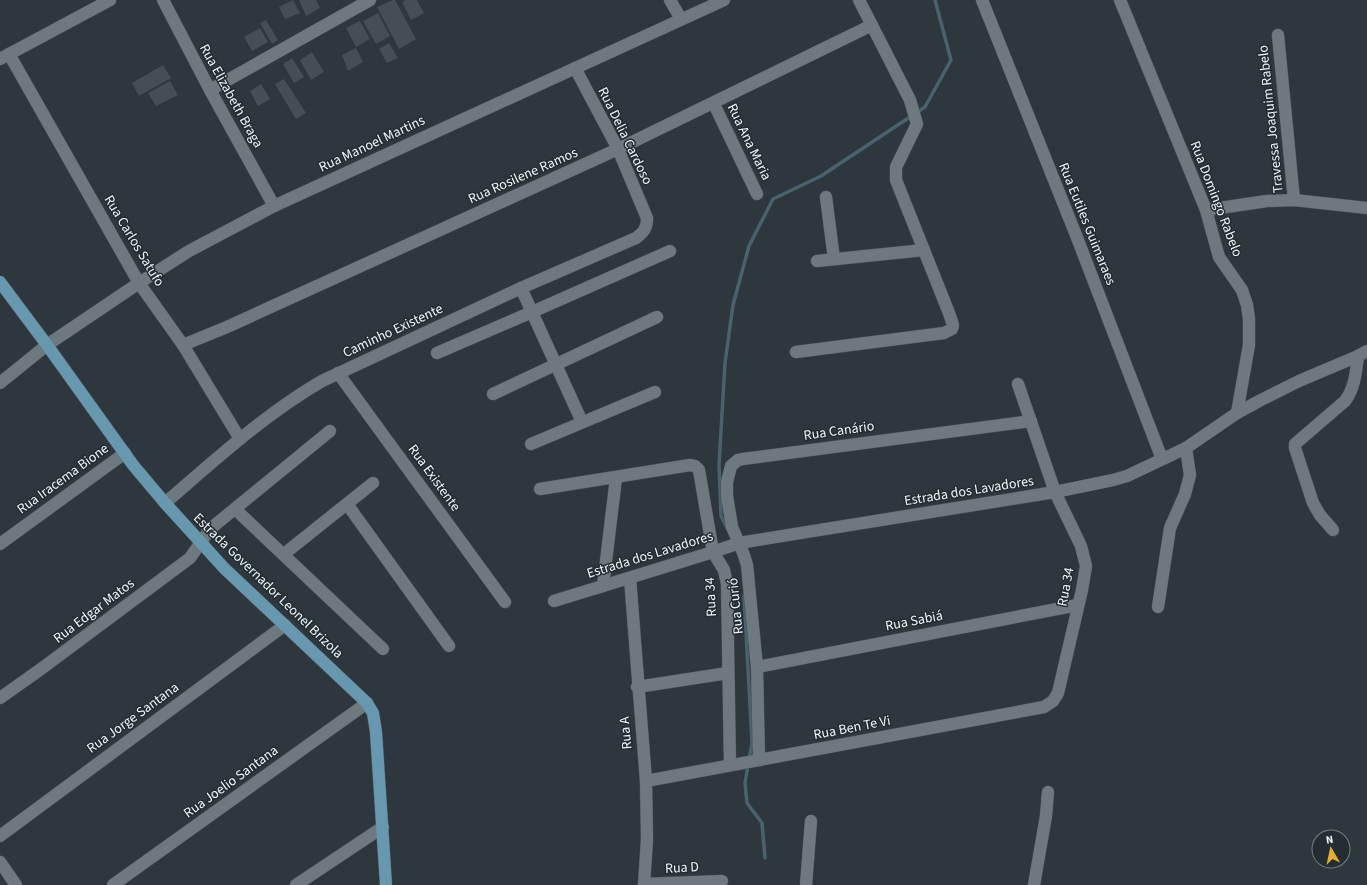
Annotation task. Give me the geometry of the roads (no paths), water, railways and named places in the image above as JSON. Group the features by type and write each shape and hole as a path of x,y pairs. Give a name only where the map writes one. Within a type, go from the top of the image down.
{"main road":[{"name":"Estrada Governador Leonel Brizola","path":"0,282 125,453 165,503 224,568 367,703 372,713 376,732 386,885"}],"street":[{"path":"5,57 110,0"},
{"name":"Rua Elizabeth Braga","path":"163,0 210,90 274,206"},
{"path":"210,90 370,0"},
{"path":"670,0 680,19"},
{"name":"Rua Manoel Martins","path":"0,383 47,345 139,283 190,251 274,206 724,0"},
{"path":"796,352 944,333 952,329 949,313 896,180 896,167 917,124 910,100 859,0"},
{"name":"Rua Eutiles Guimaraes","path":"982,0 1076,235 1162,459"},
{"name":"Rua Domingo Rabelo","path":"1120,0 1206,210 1218,256 1242,290 1247,305 1249,320 1249,344 1237,413"},
{"name":"Rua Rosilene Ramos","path":"183,345 227,327 618,149 714,104 872,25"},
{"name":"Travessa Joaquim Rabelo","path":"1278,36 1294,200"},
{"name":"Rua Carlos Satufo","path":"5,57 139,283 183,345 240,439"},
{"name":"Rua Delia Cardoso","path":"575,68 618,149 647,218"},
{"name":"Rua Ana Maria","path":"714,104 757,194"},
{"path":"826,197 834,259"},
{"path":"1206,210 1267,201 1294,200 1367,208"},
{"name":"Caminho Existente","path":"165,503 240,439 294,398 338,373 521,288 636,238 647,227 647,218"},
{"path":"817,261 924,250"},
{"path":"437,353 670,251"},
{"path":"521,288 582,422"},
{"path":"492,394 657,317"},
{"path":"1333,530 1320,515 1313,503 1294,446 1296,442 1349,396 1356,371 1365,352"},
{"name":"Estrada dos Lavadores","path":"554,601 737,543 1055,492 1127,476 1186,448 1237,413 1299,381 1365,352"},
{"name":"Rua Existente","path":"338,373 505,602"},
{"path":"1018,384 1055,492"},
{"path":"530,444 655,392"},
{"name":"Rua Canário","path":"737,543 726,496 729,471 731,466 738,460 1031,421"},
{"name":"Rua Edgar Matos","path":"0,698 42,669 190,558 200,541 210,529 330,431"},
{"path":"1158,607 1170,528 1185,494 1188,481 1189,469 1186,448"},
{"name":"Rua Iracema Bione","path":"0,544 125,453"},
{"name":"Rua 34","path":"540,489 690,465 699,470 717,550 727,584 728,673 734,764"},
{"path":"603,586 616,478"},
{"path":"284,554 373,483"},
{"name":"Rua 34","path":"1055,492 1084,557 1086,574 1058,693"},
{"path":"347,504 449,646"},
{"path":"234,509 284,554 383,650"},
{"name":"Rua Curió","path":"737,543 744,555 747,565 757,667"},
{"name":"Rua A","path":"630,578 637,687 646,781 647,839 644,885"},
{"name":"Rua Sabiá","path":"757,667 1078,605"},
{"name":"Rua Jorge Santana","path":"0,836 285,625"},
{"path":"756,761 757,667"},
{"path":"637,687 728,673"},
{"name":"Rua Ben Te Vi","path":"646,781 1044,707 1053,701 1058,693"},
{"name":"Rua Joelio Santana","path":"114,885 367,703"},
{"path":"1034,885 1046,816 1048,792"},
{"path":"806,885 811,821"},
{"path":"296,885 383,827"},
{"path":"0,862 16,885"},
{"name":"Rua D","path":"644,885 722,881"}],"waterway":[{"path":"727,528 721,516 719,465 725,363 733,305 749,246 773,199 821,176 925,107 951,60 935,0"},
{"path":"744,595 752,743 749,759"},
{"path":"748,765 745,783 747,803 762,823 765,858"}]}
